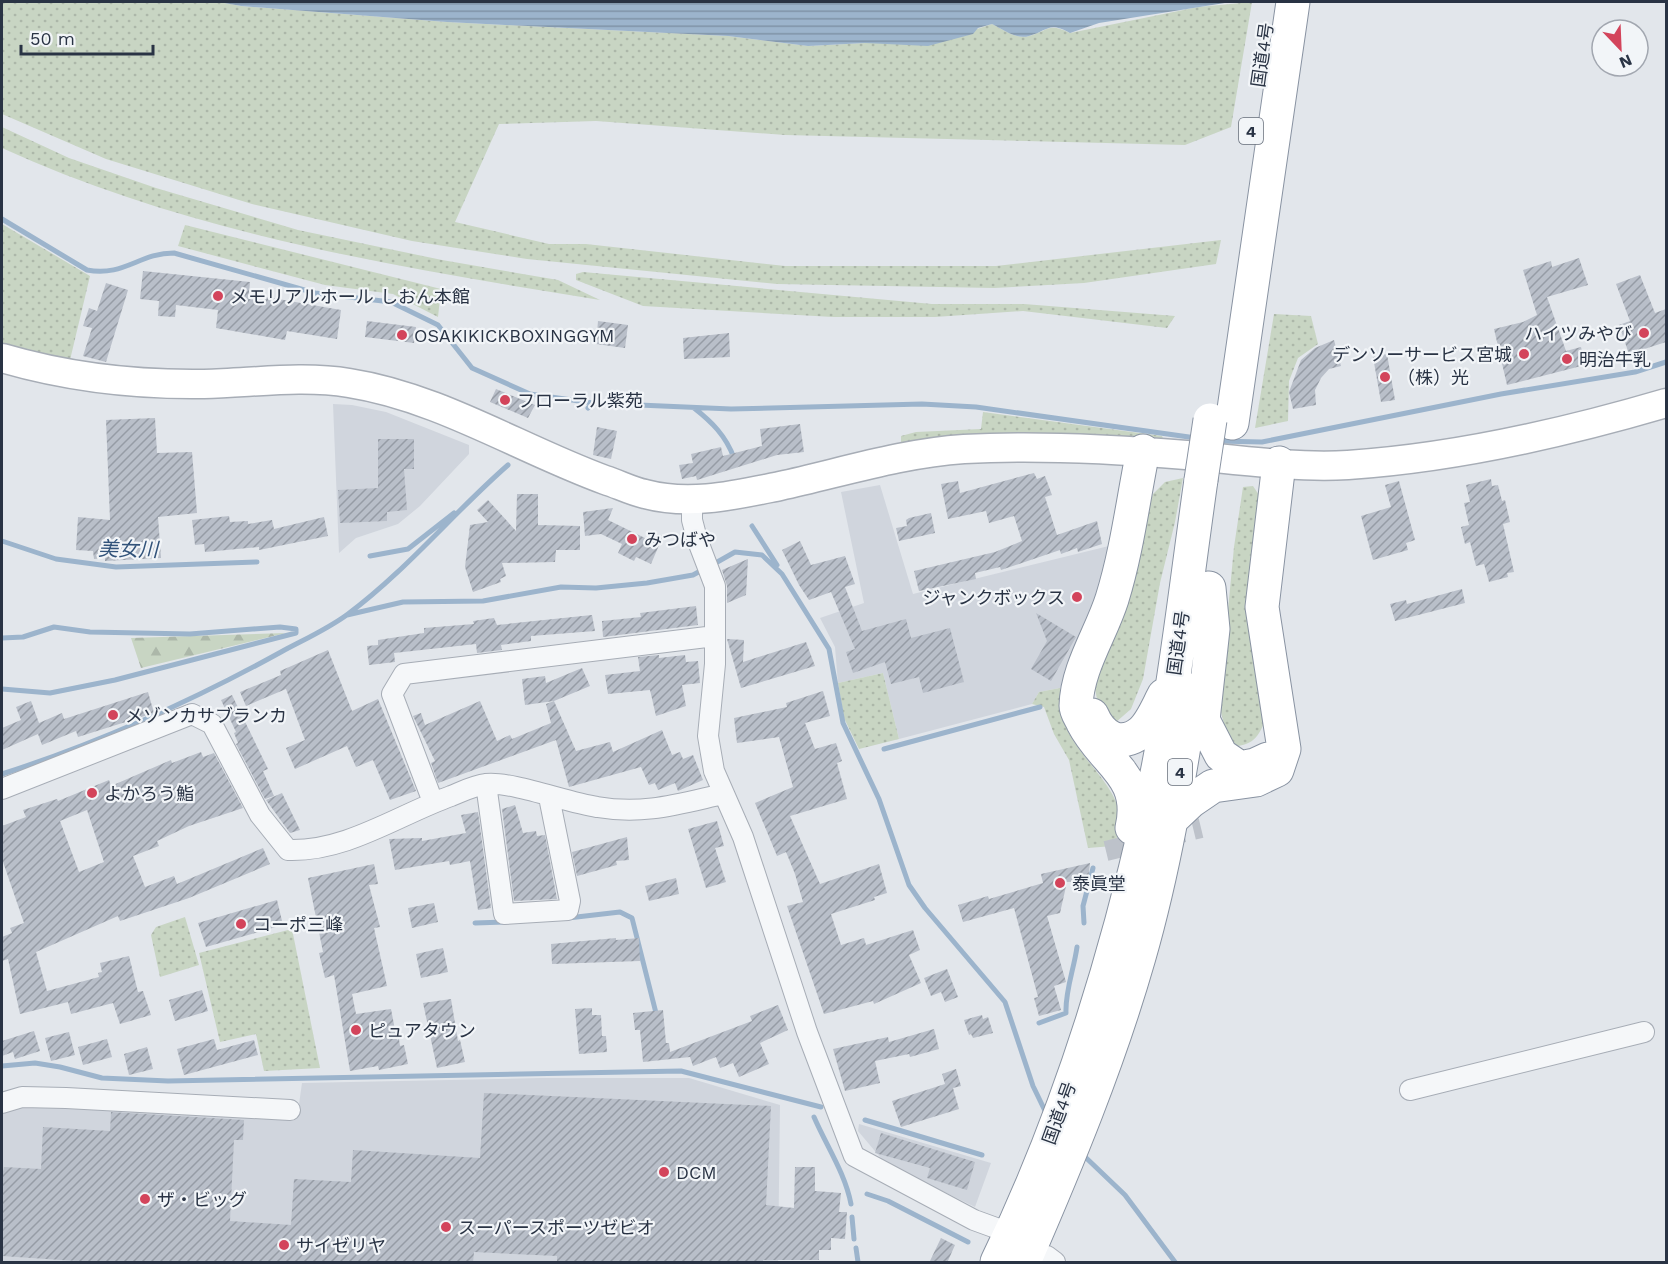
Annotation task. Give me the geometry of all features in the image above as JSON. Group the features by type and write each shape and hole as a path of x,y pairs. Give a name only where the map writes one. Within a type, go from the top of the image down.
{"highway":[{"name":"国道4号","path":"1096,1048 1112,957 1148,815 1172,682 1213,481 1244,260 1269,2"},
{"name":"国道4号","path":"1244,260 1293,2"},
{"path":"1112,957 1113,915 1136,813 1135,794 1113,762 1092,740 1076,708 1082,670 1100,633 1113,596 1143,451"},
{"path":"1173,818 1191,801 1213,786 1256,780 1277,770 1284,749 1278,726 1262,606 1279,463"},
{"name":"国道4号","path":"996,1263 1055,1161 1096,1048 1139,957 1173,818 1209,588 1213,481"},
{"path":"1209,588 1213,629 1203,720 1221,755 1240,768 1255,765 1269,758 1278,726"},
{"path":"1082,670 1086,703 1098,731 1111,738 1128,739 1142,731 1172,682"},
{"name":"国道4号","path":"1042,1260 1055,1161"}],"street":[{"path":"2,358 93,379 205,384 277,380 347,382 390,393 442,411 580,471 644,494 692,501 746,493 892,461 961,450 1143,451 1279,463 1346,465 1504,443 1666,403"},
{"path":"692,501 692,520 712,580 715,636 708,736 714,771 743,837 807,1032 854,1156 974,1220 996,1228"},
{"path":"433,802 392,694 404,674 715,636"},
{"path":"2,789 192,714 212,724 260,815 288,850 303,850 327,845 377,830 433,802 486,784 599,808 646,812 723,794"},
{"path":"486,784 504,914 568,910 570,901 549,797"},
{"path":"1410,1090 1644,1032"},
{"path":"2,1103 22,1097 66,1098 290,1110"}],"shaded area":[{"path":"333,404 352,405 386,412 469,445 469,454 420,506 398,524 356,538 339,553"},
{"path":"880,485 913,594 1113,545 1083,640 1060,688 1039,692 1032,704 899,739 883,673 838,683 835,647 820,618 864,603 841,492"},
{"path":"540,1078 689,1078 780,1105 778,1262 2,1262 2,1111 32,1103 297,1118 302,1083"},
{"path":"859,1124 991,1163 975,1207 885,1163 858,1131"}],"green space":[{"path":"2,2 219,2 241,6 447,22 728,36 808,46 865,43 977,29 992,24 1019,37 1029,36 1048,28 1057,28 1070,33 1198,7 1252,2 1231,127 1185,145 785,135 596,121 499,124 455,222 549,244 586,244 785,266 996,266 1221,240 1216,264 1084,283 994,288 777,284 527,259 412,241 252,204 106,159 2,114"},
{"path":"2,127 69,158 156,188 298,230 442,260 558,280 600,300 371,260 220,225 73,178 2,148"},
{"path":"2,224 90,276 70,360 2,347"},
{"path":"185,225 441,289 438,317 393,294 325,285 178,246"},
{"path":"583,272 932,304 1024,304 1175,316 1167,328 1023,311 935,317 833,317 643,306 576,280 576,274"},
{"path":"1274,314 1311,316 1318,344 1298,358 1289,381 1288,421 1255,428"},
{"path":"983,412 1162,436 1164,441 901,450 901,436 916,432 981,429"},
{"path":"1183,478 1160,583 1143,679 1131,709 1115,723 1106,715 1097,699 1093,679 1131,581 1144,538 1147,511 1153,494 1165,482"},
{"path":"1253,486 1259,495 1267,715 1254,740 1237,746 1227,736 1219,704 1234,547 1243,487"},
{"path":"286,633 141,668 131,638"},
{"path":"883,673 899,739 859,749 844,718 838,683"},
{"path":"1060,688 1065,726 1109,788 1116,802 1120,816 1119,830 1113,846 1088,848 1069,760 1054,734 1044,707 1032,704 1039,692"},
{"path":"185,917 199,965 160,977 151,935 156,927"},
{"path":"292,929 320,1068 264,1071 256,1034 220,1042 199,953"}],"water":[{"path":"219,2 1231,2 1099,23 1070,33 1052,27 1029,36 1019,37 992,24 978,28 973,34 928,46 865,43 808,46 728,36 447,22 241,6"}],"building":[{"path":"1579,258 1588,285 1547,297 1566,351 1581,347 1585,365 1507,385 1494,329 1523,322 1537,315 1523,270 1551,261 1552,267"},
{"path":"143,271 250,282 249,294 341,310 337,339 287,331 285,340 216,328 218,310 176,305 175,317 158,316 159,301 140,299"},
{"path":"1640,275 1655,313 1666,309 1666,342 1629,354 1619,325 1630,321 1616,284"},
{"path":"106,283 128,290 106,362 83,356 92,328 83,326 89,308 97,311"},
{"path":"367,321 416,327 414,343 365,337"},
{"path":"598,321 628,325 625,348 596,344"},
{"path":"729,333 730,357 684,359 683,338"},
{"path":"1334,340 1341,366 1329,369 1321,378 1315,390 1316,405 1293,409 1289,392 1301,360 1315,348"},
{"path":"1387,354 1395,400 1381,402 1373,357"},
{"name":"フローラル紫苑","path":"496,389 535,405 528,418 490,402"},
{"path":"155,418 157,453 192,452 197,513 158,517 161,558 105,561 105,558 94,559 93,551 76,550 78,517 110,520 106,420"},
{"path":"800,424 804,452 777,455 697,480 696,476 682,479 679,465 693,463 691,454 721,447 723,456 762,446 760,429"},
{"path":"597,427 617,431 611,459 593,455"},
{"path":"378,439 414,439 414,469 404,469 407,510 387,512 387,521 340,523 338,490 378,488"},
{"path":"1034,473 1037,479 1045,476 1052,495 1045,497 1057,535 1097,521 1102,544 1078,552 1077,548 1061,554 1060,550 1001,570 1000,567 975,573 976,579 919,591 914,571 995,552 1022,541 1014,516 989,523 986,511 948,519 941,484 958,481 960,493"},
{"path":"1491,479 1492,486 1498,485 1502,501 1505,500 1510,522 1503,524 1514,572 1507,573 1508,577 1489,582 1484,564 1476,566 1470,542 1465,544 1461,527 1469,525 1464,503 1470,502 1466,485"},
{"path":"1399,481 1415,540 1406,543 1408,550 1373,560 1361,516 1391,507 1385,485"},
{"path":"517,494 538,494 538,525 580,526 580,550 556,550 555,562 502,563 506,576 500,579 501,582 473,592 465,567 470,525 488,522 477,510 488,500 516,531"},
{"path":"613,508 608,520 647,539 650,531 663,536 651,564 636,557 634,561 618,553 622,544 601,534 585,536 583,512"},
{"path":"931,513 935,533 899,541 896,528 907,526 906,520 909,518"},
{"path":"229,516 230,522 248,521 248,524 272,520 274,529 324,517 328,536 259,550 259,547 205,552 204,544 195,545 192,520"},
{"path":"800,541 811,565 845,556 855,584 845,587 862,631 906,619 911,638 950,628 964,682 923,693 919,677 891,684 885,662 853,673 846,652 855,649 831,592 809,600 782,550"},
{"path":"748,559 746,595 727,603 727,586 722,570"},
{"path":"1462,589 1465,603 1395,621 1390,604 1406,600 1407,604"},
{"path":"696,606 698,625 603,637 602,621 641,617 640,613"},
{"path":"1036,613 1076,637 1051,681 1031,669 1047,641"},
{"path":"592,615 595,631 531,636 531,641 501,645 502,650 477,653 476,644 394,653 395,662 369,665 367,646 378,645 378,640 424,633 424,628 474,624 473,621 494,618 497,625"},
{"path":"727,639 744,640 743,662 806,642 815,666 741,688"},
{"path":"328,650 352,711 378,699 416,791 390,800 373,760 356,767 347,746 295,769 286,748 305,740 286,689 246,706 240,692 281,675 280,671"},
{"path":"659,655 659,658 685,655 686,662 698,661 700,683 682,685 686,706 656,716 650,690 608,694 605,675 640,671 638,657"},
{"path":"582,668 590,686 554,701 525,705 522,679 545,676 546,683"},
{"path":"823,691 830,716 805,723 815,749 836,743 842,761 837,763 847,799 790,816 820,884 879,864 887,893 874,897 875,900 831,914 841,945 864,938 866,945 913,930 920,950 909,955 921,983 874,1004 873,1001 824,1014 787,906 803,902 795,874 786,852 777,856 755,803 793,787 779,737 737,743 734,718 787,707 786,703"},
{"path":"148,692 154,713 78,737 76,731 42,745 38,734 2,750 2,728 21,720 16,707 31,701 39,723 62,713 64,719"},
{"path":"232,695 268,769 263,771 274,796 265,799 236,744 238,743 234,733 236,732 221,700"},
{"path":"480,701 497,741 510,735 512,739 551,723 546,704 554,701 576,751 610,742 613,752 662,730 672,755 680,752 683,759 693,755 703,780 678,791 675,783 658,790 655,783 649,785 641,767 569,787 556,740 438,783 431,763 435,761 413,716 421,713 425,725"},
{"path":"201,752 203,757 214,753 243,808 189,826 157,841 159,846 133,856 145,887 174,876 177,884 263,848 270,864 189,898 120,921 118,916 36,952 47,991 99,977 98,973 102,972 100,963 129,956 138,992 143,991 151,1015 120,1024 113,1003 71,1014 68,1002 20,1014 8,959 2,961 2,937 12,933 10,928 24,923 2,859 2,826 26,817 23,810 57,799 58,801 109,780 111,786 171,760 172,763","holes":["87,810 104,862 79,872 60,821"]},
{"path":"282,793 300,830 290,833 266,800"},
{"path":"515,805 523,833 536,831 537,836 545,835 557,899 514,901 502,809"},
{"path":"478,812 491,908 478,910 470,861 450,865 449,861 395,870 389,839 422,838 422,841 466,833 461,815"},
{"path":"717,821 724,846 715,848 726,882 706,888 688,829"},
{"path":"627,837 629,860 616,861 617,865 577,876 572,852"},
{"path":"1090,863 1088,881 1067,882 1060,913 1047,916 1066,982 1054,986 1061,1010 1039,1016 1034,998 1038,997 1014,908 963,922 958,905 988,896 989,899 1043,883 1041,874"},
{"path":"374,864 378,884 369,885 380,927 374,928 387,986 352,994 356,1014 391,1009 397,1040 399,1039 400,1046 404,1045 408,1064 379,1070 378,1066 350,1071 334,975 325,978 319,953 323,952 308,878"},
{"path":"676,878 679,894 649,901 645,886"},
{"name":"コーポ三峰","path":"277,900 283,925 206,947 198,923"},
{"path":"434,903 438,922 412,928 408,908"},
{"path":"616,938 616,940 639,938 640,961 552,964 551,944"},
{"path":"443,948 448,972 421,978 416,954"},
{"path":"947,969 958,997 945,1002 941,992 931,996 924,978"},
{"path":"202,990 208,1011 175,1021 169,1000"},
{"path":"451,999 458,1041 460,1040 465,1062 437,1068 423,1003"},
{"path":"778,1005 788,1030 760,1043 769,1064 739,1077 733,1063 720,1068 716,1057 693,1066 690,1057 643,1062 640,1030 635,1030 633,1013 663,1010 666,1043 669,1043 670,1052 752,1021 750,1016"},
{"path":"592,1008 592,1015 601,1015 602,1036 606,1036 607,1052 579,1054 575,1009"},
{"path":"982,1015 983,1019 988,1017 993,1033 973,1038 971,1034 969,1035 964,1020"},
{"path":"934,1029 939,1049 910,1057 909,1054 875,1061 880,1083 845,1091 833,1049 888,1037 889,1042"},
{"path":"34,1031 40,1051 15,1059 13,1052 2,1056 2,1041"},
{"path":"69,1032 75,1055 51,1061 45,1038"},
{"path":"107,1039 112,1057 83,1065 78,1047"},
{"path":"214,1039 217,1050 254,1040 258,1055 184,1075 177,1049"},
{"path":"147,1047 153,1069 129,1075 124,1054"},
{"path":"956,1069 961,1086 953,1088 959,1109 901,1127 892,1101 945,1084 942,1074"},
{"path":"484,1093 771,1106 766,1205 794,1208 795,1167 815,1167 815,1191 841,1193 839,1212 847,1212 845,1239 831,1238 831,1250 819,1250 819,1260 763,1260 763,1263 557,1263 557,1256 474,1252 473,1263 106,1263 2,1256 4,1167 41,1169 43,1127 110,1131 111,1112 244,1120 243,1140 234,1140 230,1221 291,1225 294,1179 351,1182 353,1150 480,1158"},
{"path":"881,1133 975,1162 967,1190 927,1178 930,1168 875,1153"},
{"path":"941,1238 955,1245 947,1263 929,1263"}],"waterway":[{"path":"2,219 87,270 122,268 151,257 174,253 315,293 391,302 438,325 472,368 530,394 593,403"},
{"path":"1217,441 1262,442 1501,394 1635,372 1666,362"},
{"path":"588,408 593,403 731,409 922,404 976,407 1196,438"},
{"path":"694,408 718,430 734,458"},
{"path":"2,774 74,749 144,720 247,670 332,625 390,579 508,465"},
{"name":"美女川","path":"370,556 408,549 454,513"},
{"path":"752,526 777,565"},
{"name":"美女川","path":"2,541 56,559 116,567 257,562"},
{"path":"712,565 735,552 762,555 782,574 829,649 843,723 879,799 909,885 925,908 1005,1002 1033,1086 1047,1115"},
{"path":"347,615 403,602 483,601 561,587 596,588 647,583 693,575 704,569"},
{"path":"2,638 23,637 54,627 90,632 190,634 280,627 296,629 296,633 115,680 50,693 2,689"},
{"path":"884,749 1040,707"},
{"path":"1084,923 1083,906 1093,868"},
{"path":"568,918 620,912 632,918 657,1017"},
{"path":"475,923 505,922"},
{"path":"1039,1023 1066,1013 1068,988 1077,947"},
{"path":"2,1066 35,1063 102,1078 168,1081 681,1071 821,1107"},
{"path":"814,1117 840,1171 851,1204"},
{"path":"865,1120 982,1155"},
{"path":"1081,1153 1125,1195 1175,1262"},
{"path":"867,1194 888,1201 968,1242"},
{"path":"852,1217 854,1239"},
{"path":"856,1248 858,1262"}],"tunnel":[{"path":"1106,851 1201,828"}],"place":[{"name":"メモリアルホール しおん本館","path":"218,296"},
{"name":"ハイツみやび","path":"1644,333"},
{"name":"OSAKIKICKBOXINGGYM","path":"402,335"},
{"name":"デンソーサービス宮城","path":"1524,354"},
{"name":"明治牛乳","path":"1567,359"},
{"name":"（株）光","path":"1385,377"},
{"name":"フローラル紫苑","path":"505,400"},
{"name":"みつばや","path":"632,539"},
{"name":"ジャンクボックス","path":"1077,597"},
{"name":"メゾンカサブランカ","path":"113,715"},
{"name":"よかろう鮨","path":"92,793"},
{"name":"泰眞堂","path":"1060,883"},
{"name":"コーポ三峰","path":"241,924"},
{"name":"ピュアタウン","path":"356,1030"},
{"name":"DCM","path":"664,1172"},
{"name":"ザ・ビッグ","path":"145,1199"},
{"name":"スーパースポーツゼビオ","path":"446,1227"},
{"name":"サイゼリヤ","path":"284,1245"}]}
